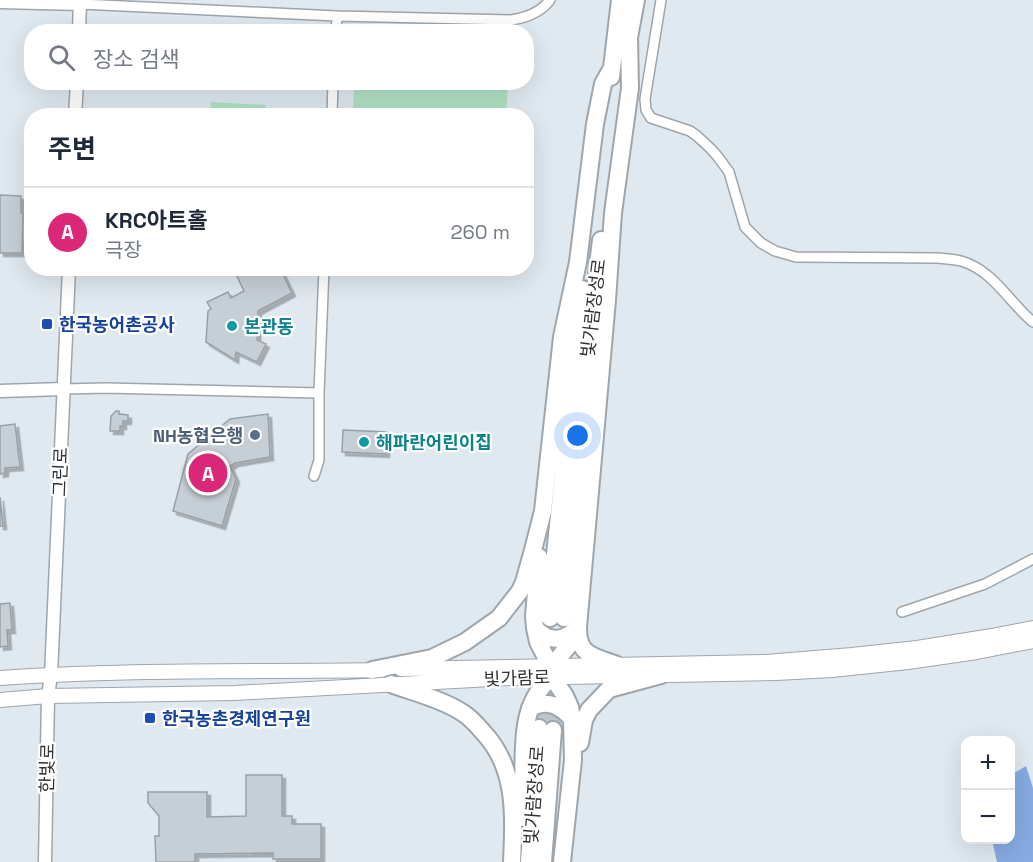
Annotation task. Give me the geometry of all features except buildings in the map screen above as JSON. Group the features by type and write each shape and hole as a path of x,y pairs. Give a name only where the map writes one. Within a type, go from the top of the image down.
{"highway":[{"name":"빛가람장성로","path":"564,621 552,584 580,304 620,0"},
{"path":"512,861 523,804 525,730 530,708 570,644 564,621 607,300 613,213 630,88 629,37 636,0"},
{"path":"562,862 573,760 572,719 570,707 538,642 534,616 562,337 578,262 595,124 603,84 612,68"},
{"path":"372,670 432,658 465,642 499,618 520,591 543,511"},
{"path":"535,628 545,637 558,639 571,634 564,621"},
{"path":"564,621 583,648 591,655 617,665"},
{"path":"573,760 578,751 584,720 589,710 609,689 661,675"},
{"path":"391,684 444,703 463,713 494,743 506,767 510,783 512,861"},
{"path":"530,708 537,704 551,704 559,707 572,719"},
{"name":"빛가람장성로","path":"529,862 546,729 543,862"}],"main road":[{"name":"빛가람로","path":"0,700 48,696 235,693 499,678 617,665 766,662 939,645 1033,628"},
{"name":"빛가람로","path":"0,678 221,671 372,670 661,675 776,673 908,662 1033,641"}],"street":[{"path":"0,2 80,2 337,16 511,20 534,12 550,0"},
{"path":"661,0 645,99 646,110 651,118 690,131 718,157 729,172 745,227 753,237 775,250 796,257 960,260 986,275 1033,322"},
{"path":"79,24 80,2"},
{"path":"336,24 337,16"},
{"path":"75,108 77,90"},
{"path":"332,108 333,90"},
{"name":"그린로","path":"51,675 69,276"},
{"path":"314,476 319,460 324,276"},
{"path":"0,391 106,388 320,393"},
{"path":"902,612 985,584 1033,559"},
{"name":"한빛로","path":"45,862 48,696 51,675"}],"green space":[{"path":"354,90 508,90 506,108 353,108"},
{"path":"211,102 266,105 266,108 211,108"}],"water":[{"path":"1026,766 1033,788 1033,862 997,862 993,844 1015,844 1015,773"}],"tunnel":[{"path":"539,728 543,690"},
{"path":"553,730 557,692"}],"place":[{"name":"한국농어촌공사","path":"47,324"},
{"name":"본관동","path":"232,326"},
{"name":"NH농협은행","path":"255,435"},
{"name":"해파란어린이집","path":"364,442"},
{"name":"KRC아트홀","path":"208,473"},
{"name":"한국농촌경제연구원","path":"150,718"}]}
